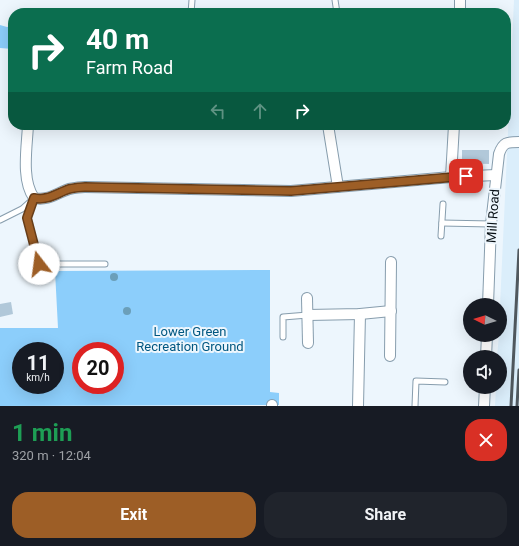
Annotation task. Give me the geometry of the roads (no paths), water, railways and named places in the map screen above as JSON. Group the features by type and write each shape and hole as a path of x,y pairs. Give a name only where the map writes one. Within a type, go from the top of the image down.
{"street":[{"path":"28,130 27,180 30,192 34,198 41,200 68,189 85,187 291,191 451,177 496,175"},
{"path":"329,130 338,187"},
{"path":"451,177 454,130"},
{"name":"Mill Road","path":"488,298 491,224 499,154 502,147 509,142 519,142"},
{"path":"390,356 392,262"},
{"path":"308,298 308,343"},
{"path":"308,315 360,314 391,311"},
{"path":"358,406 360,314"},
{"path":"484,406 485,394"}],"lane":[{"path":"0,220 22,209 34,198"},
{"path":"34,198 27,218 39,264 105,264"},
{"path":"441,236 443,204"},
{"path":"442,223 491,224"},
{"path":"283,337 283,317 308,315"},
{"path":"414,406 416,381 445,382"}],"railway":[{"path":"511,406 519,250"},
{"path":"517,406 519,370"}],"park label":[{"name":"Lower Green Recreation Ground","path":"190,338"}]}
